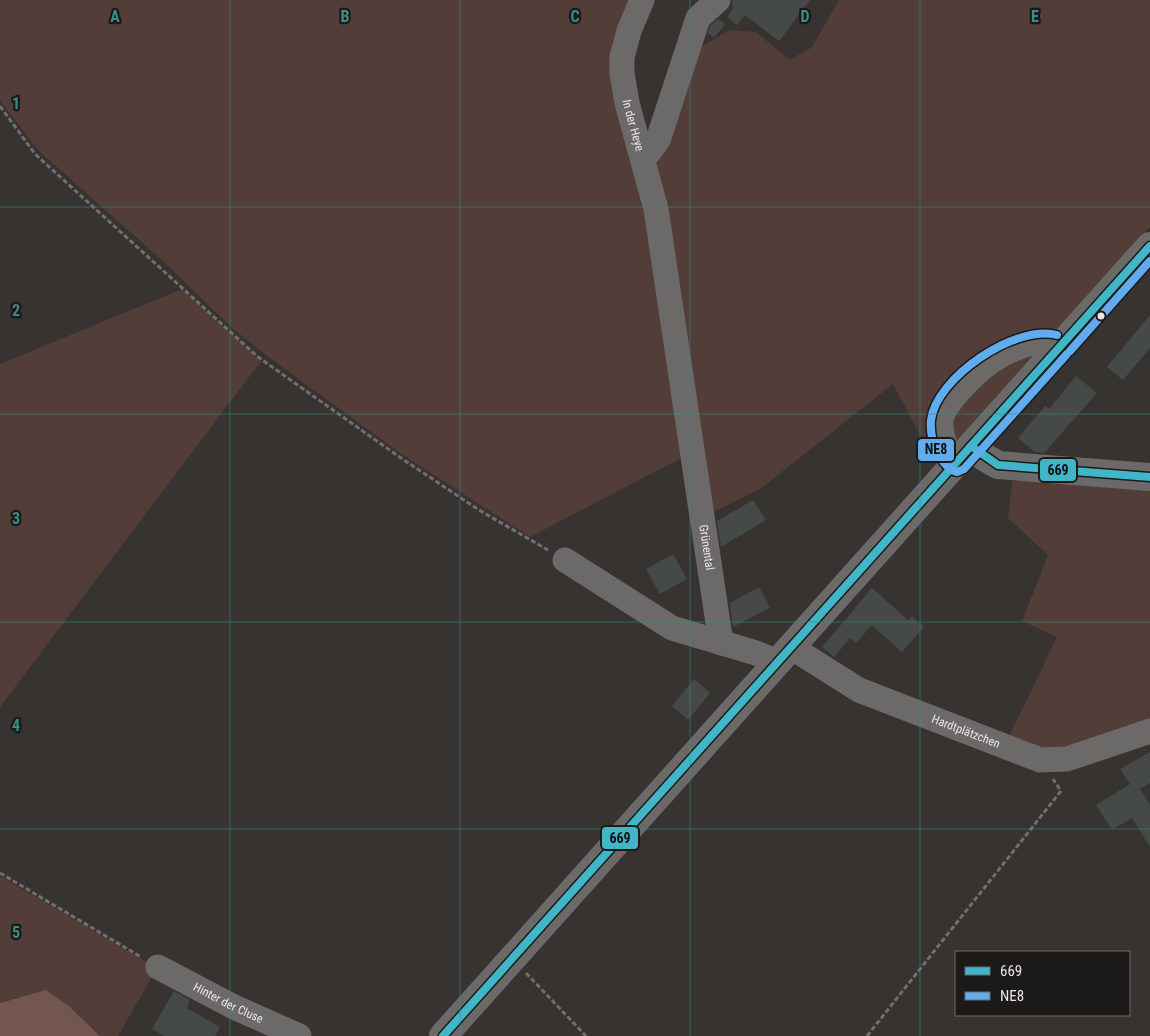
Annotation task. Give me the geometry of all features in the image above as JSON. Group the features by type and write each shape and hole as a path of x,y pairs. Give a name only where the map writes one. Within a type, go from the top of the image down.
{"main road":[{"path":"443,1036 1150,246"},
{"path":"964,454 984,457 998,465 1150,477"}],"street":[{"name":"In der Heye","path":"642,0 628,31 622,57 622,73 627,103 656,209 691,452"},
{"path":"643,160 658,140 698,18 718,0"},
{"path":"964,454 948,454 942,437 941,419 950,402 992,361 1019,348 1040,341 1061,346"},
{"name":"Grünental","path":"691,452 720,643"},
{"path":"565,560 672,628 756,652 785,654"},
{"name":"Hardtplätzchen","path":"785,654 859,690 1040,760 1067,759 1150,730"},
{"name":"Hinter der Cluse","path":"158,967 270,1025 299,1036"}],"path":[{"path":"0,106 35,154 258,357 398,456 479,510 527,538"},
{"path":"867,1036 1061,791 1040,760"},
{"path":"0,873 158,967"},
{"path":"512,959 586,1036"}],"shaded area":[{"path":"0,0 637,0 625,33 687,455 530,537 400,453 232,328 165,263 39,151 0,101"},
{"path":"839,0 1150,0 1150,227 1055,332 1025,333 1006,339 976,356 949,380 939,394 933,409 932,425 938,452 932,457 893,384 760,489 703,517 655,171 692,53 729,30 756,32 790,60 812,47"},
{"path":"182,289 261,361 0,707 0,364"},
{"path":"1025,351 1038,357 959,444 952,441 954,404"},
{"path":"1013,475 1150,487 1150,723 1061,754 1006,743 1057,637 1022,621 1048,555 1008,518"},
{"path":"0,876 157,968 118,1036 100,1036 70,1007 19,997 0,1003"},
{"path":"46,990 70,1007 100,1036 0,1036 0,1003"}],"building":[{"path":"732,0 810,0 779,41 745,15 737,25 727,17 734,7"},
{"path":"718,19 725,24 714,38 708,33 710,26"},
{"path":"1150,315 1150,348 1123,380 1107,367"},
{"path":"1076,376 1097,393 1044,453 1035,452 1018,438 1045,406 1049,409"},
{"path":"753,500 766,520 721,547 717,521"},
{"path":"673,554 687,579 660,594 646,569"},
{"path":"759,587 770,608 733,627 730,603"},
{"path":"872,588 908,620 912,616 924,627 902,652 872,625 856,643 850,638 834,657 822,647"},
{"path":"694,679 710,693 688,720 672,706"},
{"path":"1150,752 1150,783 1140,789 1150,805 1150,847 1132,818 1112,830 1096,805 1130,784 1120,769"},
{"path":"174,991 190,1000 187,1008 220,1027 215,1036 164,1036 152,1029"}],"transit line":[{"name":"669","path":"443,1036 1150,246"},
{"name":"NE8","path":"1070,351 1150,261"},
{"name":"NE8","path":"1057,335 1040,334 1020,338 1000,346 980,358 947,387 936,404 931,420 931,433 935,446 946,465 957,472 964,469 1067,354"},
{"name":"669","path":"971,446 998,465 1150,477"}]}
